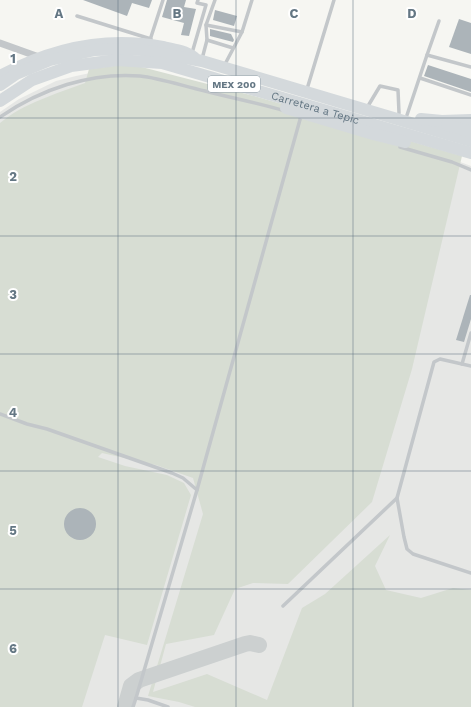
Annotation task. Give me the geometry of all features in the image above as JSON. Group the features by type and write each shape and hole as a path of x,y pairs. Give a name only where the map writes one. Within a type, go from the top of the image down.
{"highway":[{"name":"Carretera a Tepic","path":"0,85 16,74 50,60 95,50 128,48 149,44 471,141"},
{"name":"Carretera a Tepic","path":"0,101 32,80 71,66 117,60 162,63 471,153"},
{"path":"192,72 266,101 332,122 416,145 445,147 471,141"},
{"path":"327,98 403,114 471,132"},
{"path":"421,119 442,121 471,120"}],"main road":[{"path":"0,75 39,57 88,44 124,41 149,44"}],"street":[{"path":"0,43 39,57"}],"lane":[{"path":"77,16 149,44 163,0"},
{"path":"196,58 206,5 197,3 198,0"},
{"path":"196,58 207,40 206,25 215,0"},
{"path":"223,67 242,32 252,0"},
{"path":"306,92 334,0"},
{"path":"403,114 420,78 439,21"},
{"path":"206,25 242,32"},
{"path":"207,40 233,48"},
{"path":"427,54 471,66"},
{"path":"0,117 26,101 87,78 117,75 142,76 272,107 381,141"},
{"path":"420,78 471,95"},
{"path":"368,106 380,86 398,90 403,114"},
{"path":"133,707 197,490 301,116"},
{"path":"395,145 452,162 471,170"},
{"path":"462,364 471,333"},
{"path":"471,366 440,359 434,362 398,498 407,549 418,556 471,573"},
{"path":"0,414 172,473 183,478 197,490"},
{"path":"283,606 398,498"},
{"path":"136,698 148,700 168,707"}],"shaded area":[{"path":"130,64 254,96 462,156 412,369 372,502 288,584 253,583 235,589 214,635 166,644 153,692 207,674 267,700 302,608 325,594 390,535 375,566 386,590 421,598 453,588 471,590 471,707 195,707 179,702 148,696 203,514 193,478 156,465 102,453 98,457 125,466 167,475 184,483 191,495 147,645 105,635 82,707 0,707 0,123 30,104 85,83 89,69"},
{"path":"95,72 452,159 471,166 471,707 0,707 0,112 19,99 56,81"}],"building":[{"path":"83,0 152,0 149,8 132,3 127,16"},
{"path":"167,0 186,0 184,7 196,9 189,36 181,35 184,23 162,17"},
{"path":"215,10 237,16 234,26 213,20"},
{"path":"459,19 471,23 471,54 449,47"},
{"path":"210,29 231,34 234,40 233,42 210,36"},
{"path":"428,65 471,79 471,92 424,76"},
{"path":"470,295 471,319 464,342 456,340"},
{"path":"77,508 83,508 92,512 96,524 92,536 83,540 77,540 68,536 64,527 64,521 68,512"}],"taxiway":[{"path":"125,707 131,686 139,680 245,644 250,643 259,645"}]}
